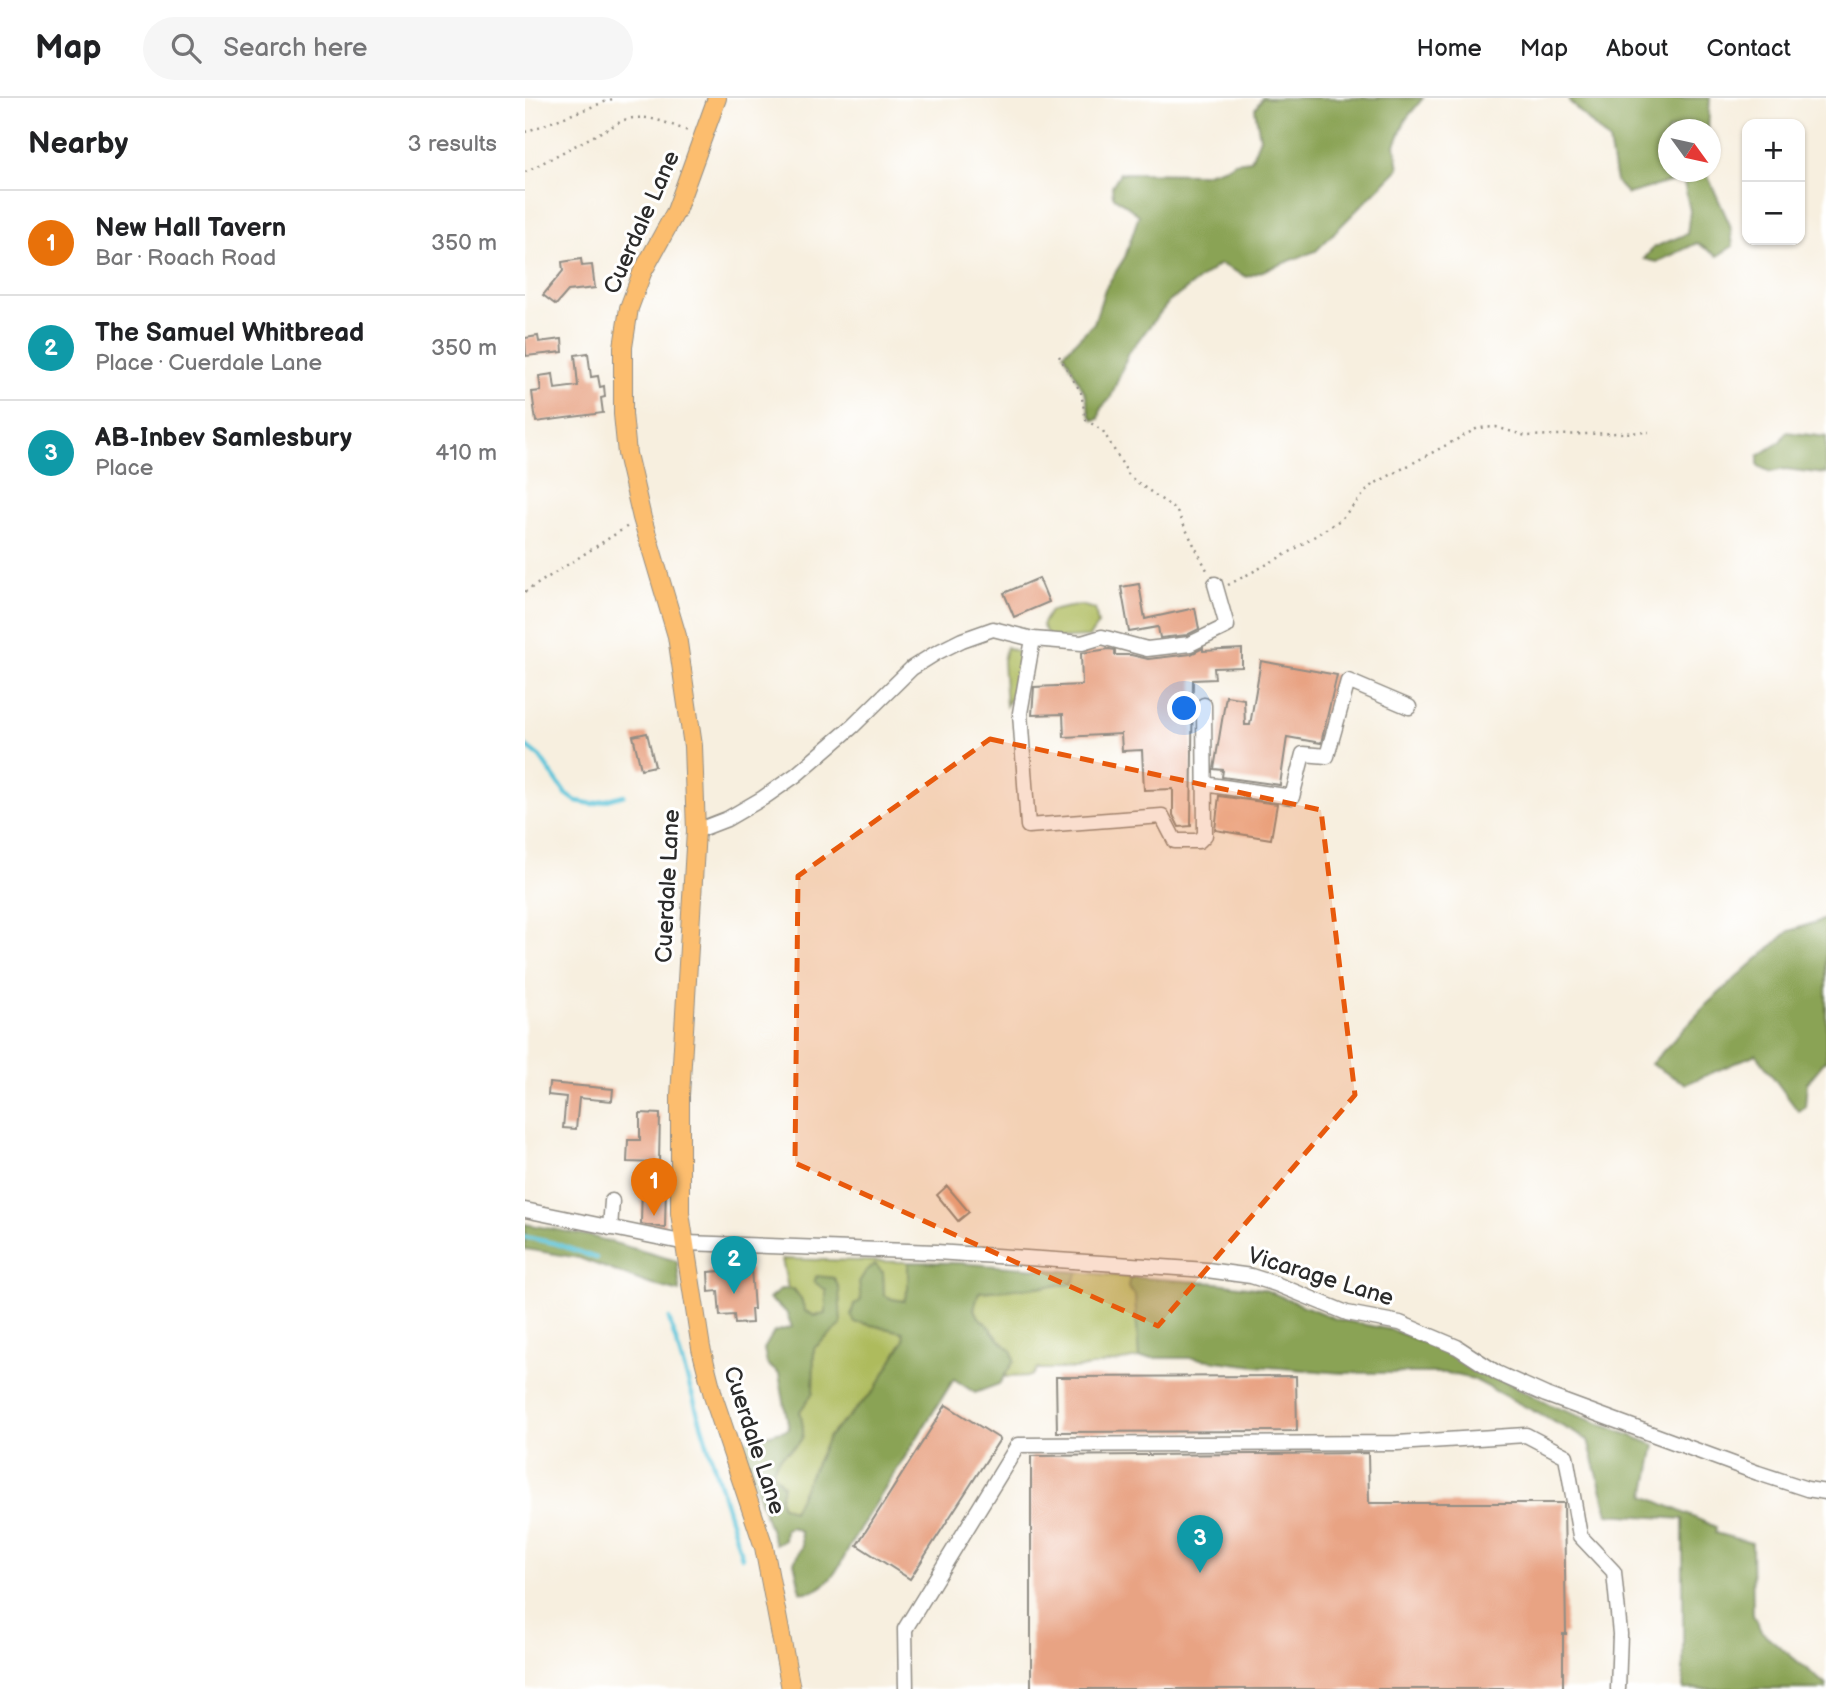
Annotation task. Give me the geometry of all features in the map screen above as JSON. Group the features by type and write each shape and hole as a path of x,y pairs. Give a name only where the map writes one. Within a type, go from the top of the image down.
{"main road":[{"name":"Cuerdale Lane","path":"717,98 676,211 642,274 629,308 625,334 623,414 627,454 642,518 677,636 694,746 696,831 680,1096 680,1213 701,1348 714,1399 764,1547 791,1689"}],"street":[{"path":"696,831 727,819 796,775 853,726 912,668 962,640 993,629 1033,639 1082,643 1103,637 1147,649 1190,644 1227,626 1220,586"},
{"path":"1033,639 1020,713 1028,826 1162,816 1175,841 1199,841 1205,835 1203,705"},
{"path":"1205,785 1293,797 1303,754 1327,756 1348,681 1409,707"},
{"path":"610,1228 612,1201"},
{"name":"Vicarage Lane","path":"525,1210 686,1243 936,1251 1207,1270 1251,1276 1347,1313 1400,1323 1457,1348 1497,1373 1546,1395 1758,1473 1807,1489 1826,1492"},
{"path":"906,1689 905,1629 1018,1445 1397,1443 1526,1435 1566,1456 1580,1535 1614,1572 1620,1634 1618,1689"}],"path":[{"path":"525,132 615,98"},
{"path":"525,172 624,120 638,116 691,131 704,139"},
{"path":"1059,356 1081,392 1086,420 1103,430 1130,477 1175,510 1220,586 1290,552 1340,520 1372,485 1478,428 1496,427 1526,436 1649,432"},
{"path":"525,592 642,518"}],"highlighted area":[{"path":"990,739 1321,810 1355,1095 1158,1326 795,1163 798,876"}],"green space":[{"path":"1262,98 1423,98 1406,119 1395,145 1399,168 1316,251 1247,277 1220,264 1169,302 1129,352 1110,399 1101,408 1099,419 1094,420 1090,415 1086,395 1064,353 1094,323 1105,289 1125,257 1139,215 1113,196 1112,186 1120,173 1203,174 1230,166 1234,162 1251,160 1260,138 1255,109"},
{"path":"1569,98 1710,98 1709,119 1658,119 1658,182 1669,182 1628,194 1616,182 1609,141"},
{"path":"1684,182 1711,182 1730,225 1733,246 1717,256 1697,243 1657,262 1644,259 1654,247 1687,234 1690,211"},
{"path":"1786,432 1826,437 1826,474 1785,469 1771,472 1758,466 1758,456 1780,442"},
{"path":"1080,605 1095,609 1098,624 1089,637 1050,639 1042,625 1050,611"},
{"path":"1006,647 1018,652 1021,673 1006,706 1003,661"},
{"path":"1826,919 1826,1060 1807,1083 1805,1107 1798,1111 1756,1054 1686,1084 1651,1064 1707,1004 1789,931"},
{"path":"525,1224 590,1236 677,1261 680,1292 649,1284 579,1258 525,1249"},
{"path":"782,1259 908,1262 908,1289 904,1301 884,1295 883,1273 861,1300 855,1323 903,1332 904,1340 875,1390 829,1436 793,1511 781,1505 783,1485 773,1473 774,1466 798,1444 803,1434 800,1411 813,1393 814,1348 841,1325 834,1278 816,1277 826,1290 826,1314 815,1316 805,1311 794,1289 788,1289"},
{"path":"908,1262 1078,1272 1072,1284 979,1292 975,1312 1012,1351 1014,1361 999,1384 975,1393 954,1379 834,1574 820,1588 801,1592 794,1562 802,1546 800,1531 791,1527 785,1529 784,1540 775,1544 740,1442 789,1429 779,1374 767,1364 764,1349 774,1332 792,1327 786,1312 769,1299 781,1289 793,1289 801,1299 805,1311 815,1316 826,1314 826,1290 814,1282 817,1276 834,1278 839,1288 841,1325 814,1348 813,1393 800,1411 803,1434 798,1444 774,1466 773,1473 783,1485 781,1505 793,1511 829,1436 875,1390 904,1340 903,1332 855,1323 851,1315 854,1305 861,1300 859,1282 875,1264 883,1273 884,1295 904,1301 908,1289"},
{"path":"1078,1272 1130,1277 1128,1287 1135,1295 1139,1358 1074,1369 1038,1369 1031,1376 1004,1377 1014,1361 1012,1351 975,1312 979,1292 1072,1284"},
{"path":"1130,1277 1263,1289 1336,1319 1392,1330 1439,1348 1553,1406 1655,1445 1645,1496 1716,1527 1715,1533 1752,1543 1753,1615 1761,1631 1826,1685 1826,1689 1683,1689 1683,1519 1608,1514 1588,1440 1473,1379 1447,1373 1342,1373 1193,1358 1139,1358 1135,1295 1128,1287"}],"building":[{"path":"581,259 582,266 592,265 595,288 568,291 556,305 543,295 563,271 562,262"},
{"path":"538,336 539,342 562,339 563,352 526,356 525,338"},
{"path":"588,353 591,377 598,376 600,387 604,386 605,397 601,398 603,413 536,422 532,392 541,391 539,376 553,374 555,389 578,386 575,355"},
{"path":"1039,578 1049,602 1014,617 1004,593"},
{"path":"1139,584 1145,619 1195,608 1199,629 1187,635 1160,638 1158,627 1129,632 1121,587"},
{"path":"1203,648 1203,651 1242,649 1242,667 1214,668 1215,679 1193,680 1191,826 1179,827 1173,815 1173,789 1144,790 1142,750 1122,751 1121,734 1064,737 1063,714 1032,715 1034,687 1082,685 1081,653 1109,649 1115,650 1115,655 1148,659 1191,654"},
{"path":"1261,661 1337,675 1321,743 1287,737 1280,785 1222,777 1223,770 1214,769 1226,696 1244,699 1245,725 1250,725"},
{"path":"647,733 655,766 641,769 633,736"},
{"path":"1219,796 1277,804 1271,839 1215,830"},
{"path":"549,1083 613,1089 612,1101 579,1098 576,1129 563,1128 566,1097 548,1095"},
{"path":"640,1113 660,1114 659,1163 627,1162 628,1140 640,1140"},
{"path":"642,1184 666,1184 665,1228 641,1224"},
{"path":"947,1186 969,1212 958,1221 937,1195"},
{"path":"751,1269 754,1309 751,1309 752,1323 735,1324 734,1315 720,1316 718,1291 709,1292 708,1272"},
{"path":"1296,1376 1297,1431 1057,1432 1056,1377"},
{"path":"946,1405 1000,1439 910,1579 857,1545"},
{"path":"1368,1453 1369,1503 1564,1503 1566,1634 1563,1634 1563,1689 1031,1689 1031,1456"}],"waterway":[{"path":"525,745 540,757 565,793 576,801 593,804 624,795"},
{"path":"525,1237 554,1243 596,1258"},
{"path":"669,1319 742,1557"}],"place":[{"name":"New Hall Tavern","path":"654,1216"},
{"name":"The Samuel Whitbread","path":"734,1294"},
{"name":"AB-Inbev Samlesbury","path":"1200,1573"}]}
